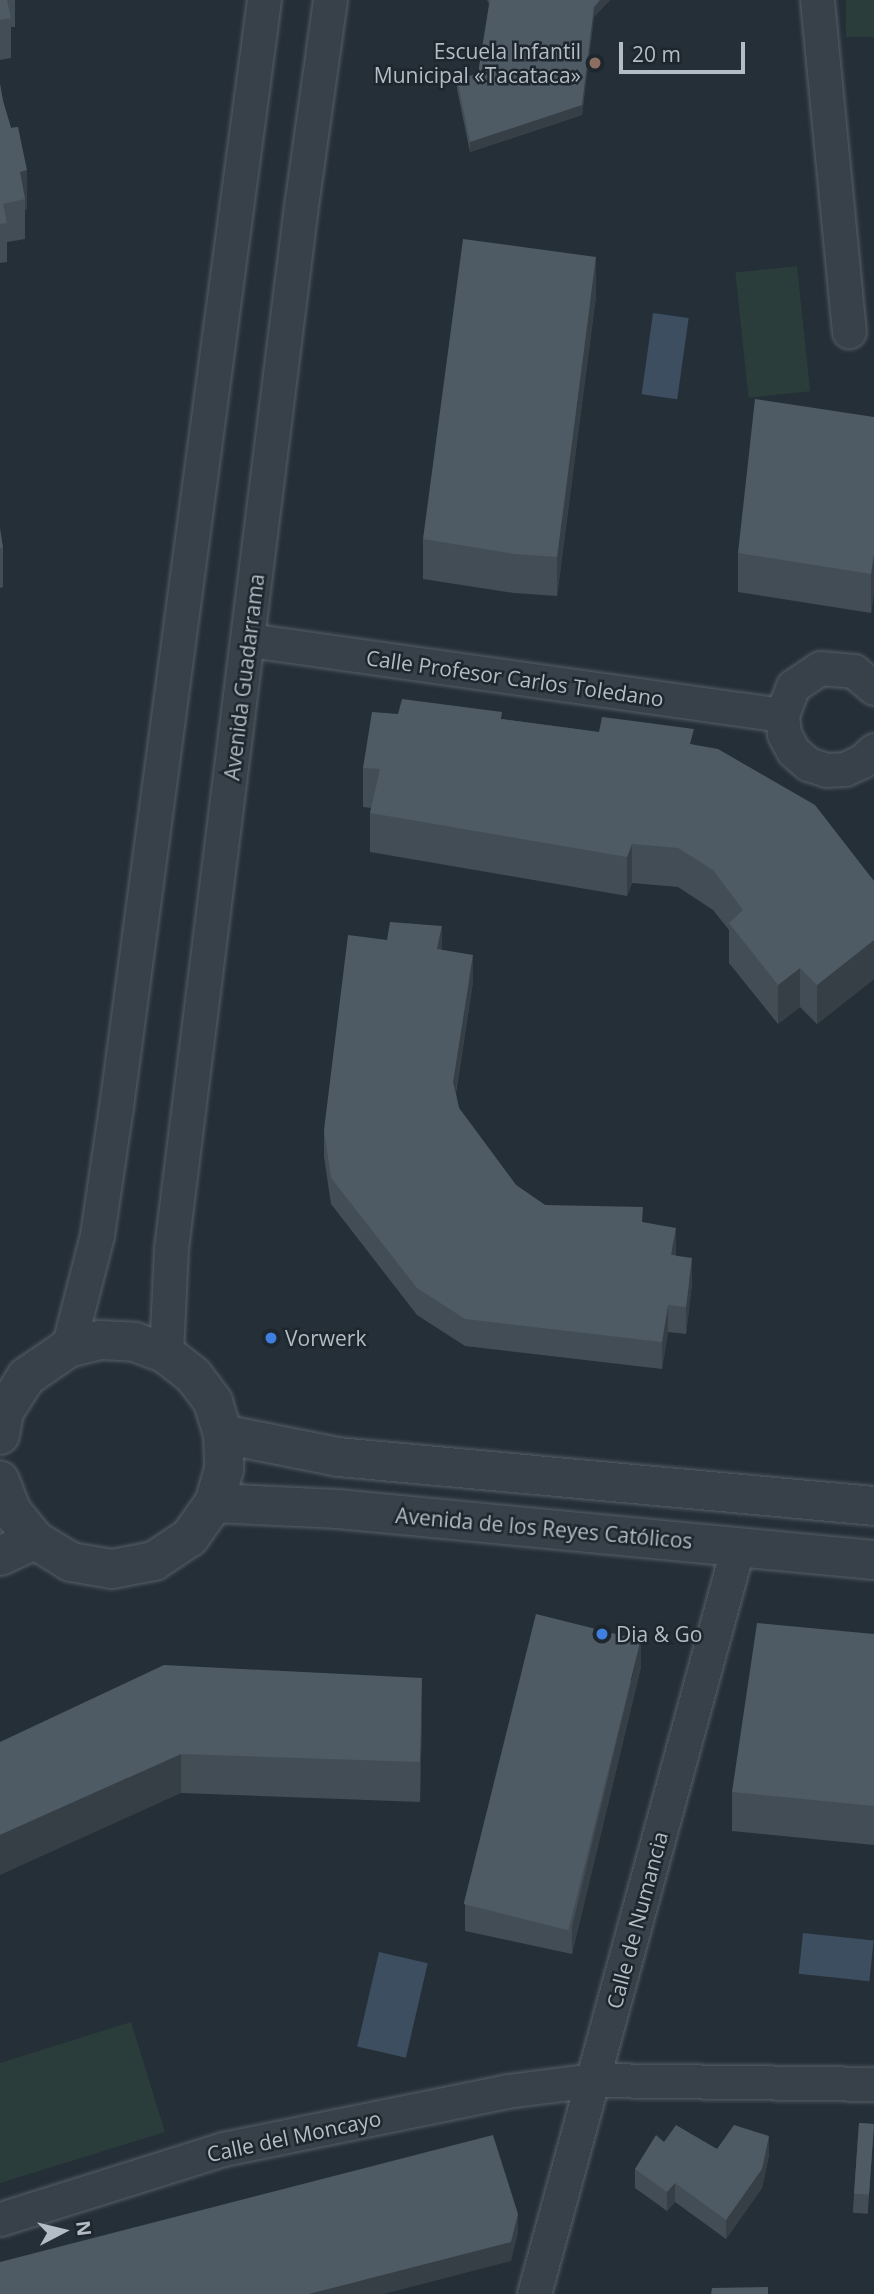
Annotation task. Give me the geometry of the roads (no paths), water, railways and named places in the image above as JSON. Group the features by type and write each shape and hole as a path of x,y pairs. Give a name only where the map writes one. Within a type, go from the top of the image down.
{"street":[{"path":"68,1348 97,1235 116,1107 264,0"},
{"name":"Avenida Guadarrama","path":"166,1354 171,1248 301,206 331,0"},
{"path":"817,0 849,331"},
{"name":"Calle Profesor Carlos Toledano","path":"249,639 782,715"},
{"path":"874,688 854,671 820,668 793,686 782,715 788,743 808,764 826,770 845,769 862,761 874,750"},
{"path":"0,1435 13,1374 68,1348 101,1340 135,1342 166,1354 193,1375 212,1402 223,1434 224,1469 214,1503 190,1537 154,1560 112,1569 71,1562 35,1540 12,1512 0,1480"},
{"path":"223,1434 338,1457 874,1506"},
{"name":"Avenida de los Reyes Católicos","path":"214,1503 338,1509 874,1560"},
{"path":"0,1556 35,1540"},
{"name":"Calle de Numancia","path":"534,2294 738,1546"},
{"name":"Calle del Moncayo","path":"0,2219 223,2149 507,2091 594,2080 874,2084"}],"water":[{"path":"653,313 689,318 677,399 642,394"},
{"path":"803,1933 874,1940 869,1981 799,1974"},
{"path":"379,1952 428,1963 406,2058 357,2047"}],"place":[{"name":"Escuela Infantil Municipal «Tacataca»","path":"595,63"},
{"name":"Vorwerk","path":"271,1338"},
{"name":"Dia & Go","path":"602,1634"}]}
